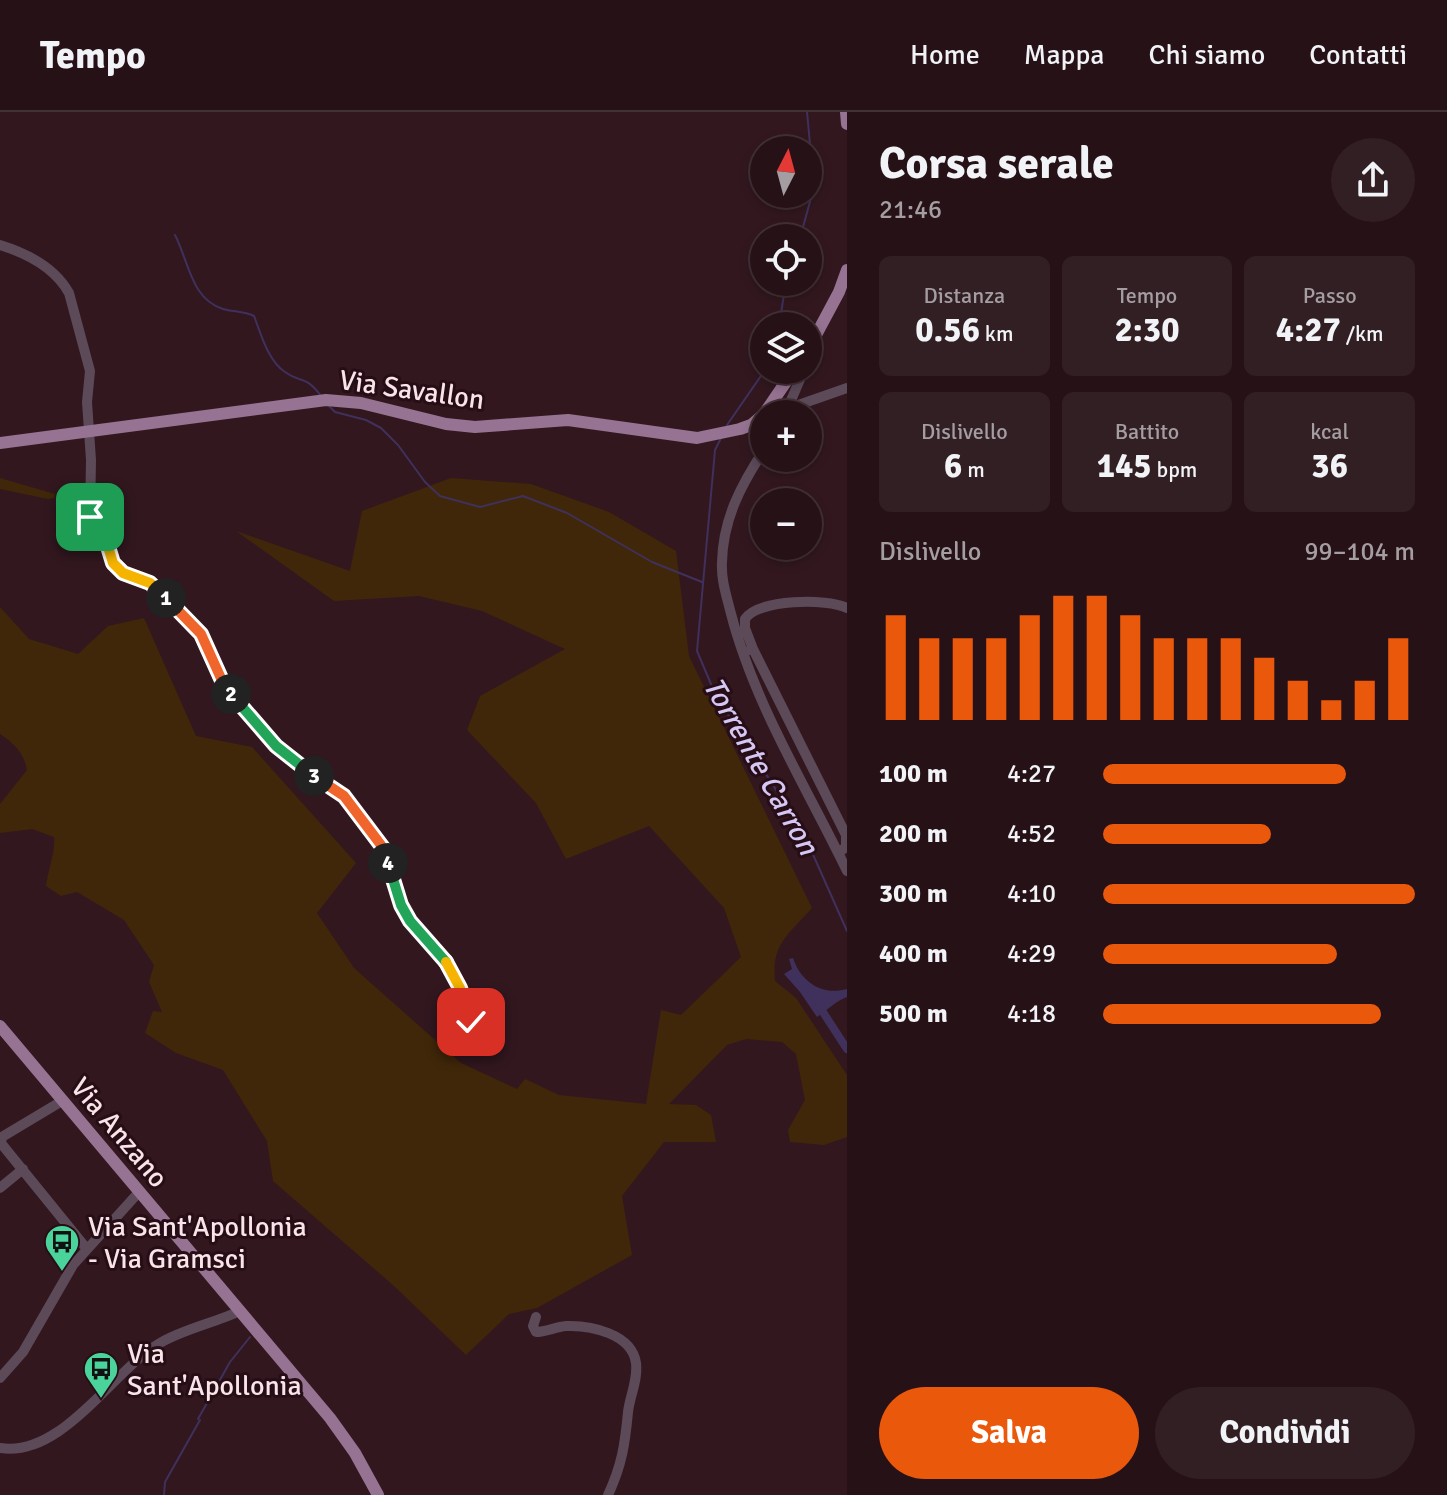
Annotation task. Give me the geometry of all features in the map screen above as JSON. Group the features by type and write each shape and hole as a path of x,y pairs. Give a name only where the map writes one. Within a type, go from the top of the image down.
{"main road":[{"path":"846,112 847,124"},
{"path":"822,323 847,274"},
{"name":"Via Savallon","path":"0,443 322,400 361,403 446,424 475,427 568,420 706,438 750,425"},
{"name":"Via Anzano","path":"0,1026 339,1429 378,1495"}],"street":[{"path":"0,245 42,264 63,282 69,293 90,371 90,517 106,540 113,563 123,573 150,583 187,618 201,634 224,685 276,746 344,796 384,849 401,905 410,921 443,957 460,988 471,1022"},
{"path":"816,400 847,388"},
{"path":"751,472 733,504 724,536 722,581 764,704 847,871"},
{"path":"838,853 846,847 846,835 748,651 745,619 755,610 811,601 829,602 847,608"},
{"path":"62,1101 2,1137 1,1142 86,1248"},
{"path":"0,1188 23,1169"},
{"path":"0,1378 23,1352 65,1278 86,1248 139,1192"},
{"path":"0,1448 25,1447 52,1436 160,1343 240,1311"},
{"path":"536,1317 533,1326 536,1332 568,1326 586,1328 620,1338 630,1347 634,1357 635,1388 628,1410 622,1462 608,1495"}],"shaded area":[{"path":"0,478 55,494 54,498 0,489"},
{"path":"451,478 531,484 609,512 676,551 689,656 812,908 783,940 774,968 775,981 796,998 847,1075 847,1137 824,1145 790,1142 788,1130 805,1100 796,1054 782,1042 746,1039 727,1045 669,1104 696,1105 711,1115 716,1142 664,1142 622,1196 632,1255 537,1308 509,1314 466,1355 394,1286 273,1181 267,1141 223,1070 176,1053 145,1033 153,1011 162,1012 149,982 154,965 124,920 77,892 61,896 46,886 54,837 32,829 0,833 0,804 27,770 18,749 0,734 0,607 29,639 78,654 108,626 144,618 196,736 252,747 356,863 317,913 354,968 461,1063 517,1089 525,1079 559,1095 646,1104 661,1010 681,1015 741,957 724,908 649,826 566,859 536,803 467,730 480,696 565,649 482,611 419,596 334,601 236,531 350,571 362,511"},
{"path":"793,958 807,980 821,989 847,989 847,997 817,1017 784,974 792,969 789,959"}],"waterway":[{"name":"Torrente Carron","path":"804,224 814,187 807,112"},
{"path":"175,235 192,278 204,297 223,309 254,316 266,347 279,367 290,376 307,382 321,396"},
{"name":"Torrente Carron","path":"781,312 784,296"},
{"name":"Torrente Carron","path":"727,425 755,384"},
{"path":"327,404 335,412 366,420 381,428 440,496 480,507 523,496 567,513 652,562 702,582"},
{"name":"Torrente Carron","path":"721,438 715,450 697,651 716,696 803,832 847,931"},
{"path":"819,1006 847,1049"},
{"path":"198,1419 230,1362 250,1337"},
{"path":"164,1495 165,1482 200,1420"}],"place":[{"name":"Via Sant'Apollonia - Via Gramsci","path":"62,1273"},
{"name":"Via Sant'Apollonia","path":"101,1400"}],"route":[{"path":"90,517 106,540 113,563 123,573 150,583 187,618 201,634 224,685 246,712 290,759 344,796 384,849 401,905 410,921 443,957 460,988 471,1022"}]}
